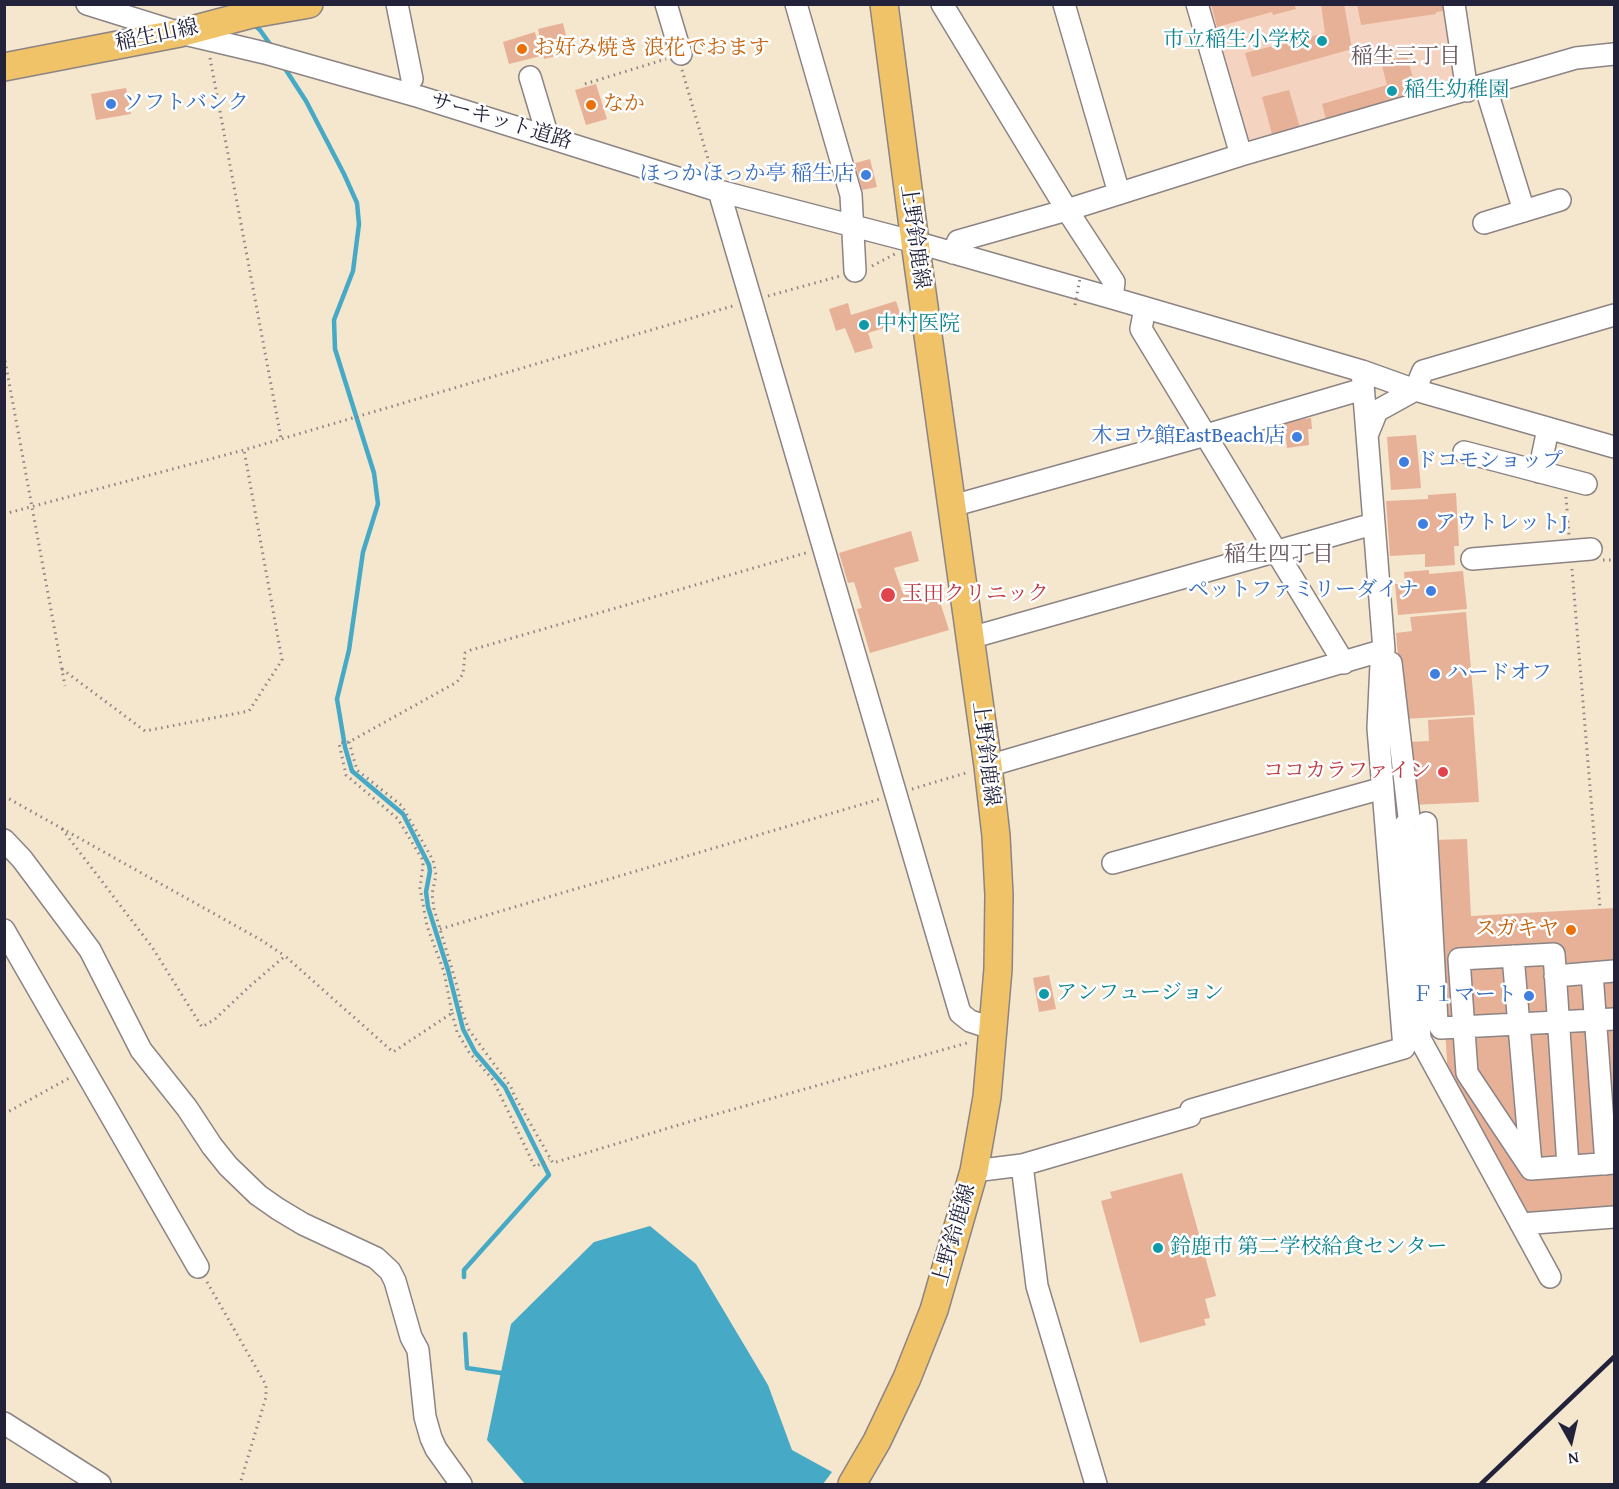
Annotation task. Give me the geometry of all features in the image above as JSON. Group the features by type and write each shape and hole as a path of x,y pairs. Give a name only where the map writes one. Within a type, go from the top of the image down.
{"main road":[{"name":"稲生山線","path":"4,68 180,33 240,17 309,4"},
{"name":"上野鈴鹿線","path":"852,1485 877,1441 907,1378 930,1320 974,1171 987,1097 998,969 999,895 996,836 988,766 884,4"}],"street":[{"name":"サーキット道路","path":"87,4 180,33 265,53 420,97 719,191 915,242 1112,298 1362,380 1415,390 1614,447"},
{"path":"397,4 412,78"},
{"path":"666,4 679,55"},
{"path":"796,4 851,195 855,271"},
{"path":"942,4 1067,210 1114,282 1112,298"},
{"path":"1064,4 1119,193"},
{"path":"1197,4 1241,155"},
{"path":"1454,4 1476,88 1524,211"},
{"path":"953,253 958,241 1067,210 1241,155 1576,58 1614,54"},
{"path":"530,77 549,137"},
{"path":"719,191 960,1013 968,1020 982,1024 994,1024"},
{"path":"1484,223 1560,200"},
{"path":"1145,308 1141,329 1344,663"},
{"path":"1366,439 1377,411 1391,401 1415,390 1423,371 1614,315"},
{"path":"952,506 1206,435 1362,380 1384,650 1381,664 1378,728 1404,1047 1191,1110 1190,1116 1022,1164 974,1171"},
{"path":"1539,472 1548,429"},
{"path":"1464,452 1586,484"},
{"path":"970,638 1373,524"},
{"path":"1472,559 1581,550"},
{"path":"988,766 1384,650"},
{"path":"1384,650 1390,657 1406,774 1420,1039 1550,1277"},
{"path":"1381,764 1388,766 1399,783 1410,822 1437,1022 1441,1028 1606,1019"},
{"path":"1113,863 1383,788"},
{"path":"4,840 22,859 90,950 141,1050 187,1108 228,1166 258,1195 278,1209 303,1224 376,1258 390,1271 411,1337 418,1350 425,1417 430,1438 461,1485"},
{"path":"4,930 198,1268"},
{"path":"1531,1169 1467,1073 1459,959 1554,954 1568,1166"},
{"path":"1513,956 1531,1169"},
{"path":"1555,976 1614,971"},
{"path":"1531,1169 1610,1164 1606,1019 1592,973"},
{"path":"1022,1164 1037,1286 1096,1485"},
{"path":"1521,1224 1614,1217"},
{"path":"4,1423 100,1485"}],"path":[{"path":"207,39 280,438"},
{"path":"585,84 679,55 711,169"},
{"path":"4,514 244,450 878,265 915,242"},
{"path":"1075,305 1080,278"},
{"path":"4,354 65,686"},
{"path":"62,669 145,731 249,711 282,660 244,450"},
{"path":"1565,492 1581,550 1600,908"},
{"path":"549,1159 535,1167 493,1080 469,1052 457,1032 444,972 427,926 420,888 422,859 398,819 346,775 339,743 348,742 457,682 463,674 465,653 471,650 823,548"},
{"path":"348,742 357,770 402,806 434,860 436,875 432,894 469,1030 511,1087 553,1163 967,1043 964,1030 968,1020"},
{"path":"440,929 988,766"},
{"path":"4,796 261,940 285,956 393,1052 452,1013"},
{"path":"62,829 152,947 202,1027 215,1019 285,956"},
{"path":"4,1114 84,1069"},
{"path":"198,1268 266,1385 266,1398 240,1485"}],"shaded area":[{"path":"1203,5 1449,5 1461,88 1243,150"}],"water":[{"path":"650,1226 696,1264 768,1385 792,1450 832,1472 823,1484 525,1484 487,1440 511,1324 594,1242"}],"building":[{"path":"1211,4 1294,4 1296,9 1273,15 1272,12 1217,27"},
{"name":"市立稲生小学校","path":"1321,4 1344,4 1352,49 1252,77 1245,53 1325,33"},
{"path":"1357,4 1443,4 1444,11 1361,25"},
{"path":"563,23 570,53 544,59 538,29"},
{"name":"お好み焼き 浪花でおます","path":"535,32 541,56 509,64 503,42"},
{"name":"稲生幼稚園","path":"1407,56 1418,96 1327,123 1322,104 1387,85 1381,62"},
{"name":"なか","path":"596,84 607,119 586,125 575,90"},
{"name":"ソフトバンク","path":"126,88 131,114 96,120 91,94"},
{"path":"1289,90 1301,131 1273,138 1262,97"},
{"name":"ほっかほっか亭 稲生店","path":"870,159 877,187 862,190 855,163"},
{"name":"中村医院","path":"896,301 903,322 868,333 873,348 855,353 845,328 836,331 829,309 848,303 851,315"},
{"name":"木ヨウ館EastBeach店","path":"1311,418 1312,429 1308,429 1309,445 1287,448 1284,422"},
{"name":"ドコモショップ","path":"1416,435 1421,488 1391,490 1387,437"},
{"name":"アウトレットJ","path":"1456,493 1459,546 1454,546 1455,565 1425,567 1425,554 1390,556 1386,501 1428,499 1428,495"},
{"name":"玉田クリニック","path":"911,531 919,561 894,568 902,591 915,587 921,604 939,599 949,630 870,653 857,609 862,608 854,582 848,583 839,553"},
{"name":"ペットファミリーダイナ","path":"1429,570 1429,574 1463,571 1467,609 1398,615 1395,584 1405,584 1404,572"},
{"name":"ハードオフ","path":"1466,612 1475,715 1403,719 1396,633 1412,631 1410,617"},
{"name":"ココカラファイン","path":"1473,717 1479,802 1411,805 1408,742 1429,741 1428,720"},
{"name":"Ｆ１マート","path":"1467,839 1471,916 1614,908 1614,1208 1529,1214 1448,1076 1433,840"},
{"name":"アンフュージョン","path":"1049,975 1056,1009 1039,1012 1033,978"},
{"name":"鈴鹿市 第二学校給食センター","path":"1182,1173 1216,1296 1205,1299 1210,1318 1204,1319 1206,1325 1140,1343 1101,1201 1112,1198 1110,1192"}],"waterway":[{"path":"253,24 272,47"},
{"path":"284,67 306,101 344,174 357,203 359,224 353,271 334,320 335,349 374,473 378,504 363,552 349,650 337,699 345,747 352,771 403,814 429,865 426,892 428,907 448,970 463,1029 475,1052 505,1087 549,1175 464,1270 464,1277"},
{"path":"465,1334 467,1368 501,1373"}],"railway":[{"path":"1481,1484 1614,1357"}],"place":[{"name":"市立稲生小学校","path":"1322,41"},
{"name":"お好み焼き 浪花でおます","path":"522,49"},
{"name":"稲生幼稚園","path":"1392,91"},
{"name":"ソフトバンク","path":"111,104"},
{"name":"なか","path":"591,105"},
{"name":"ほっかほっか亭 稲生店","path":"866,175"},
{"name":"中村医院","path":"864,325"},
{"name":"木ヨウ館EastBeach店","path":"1297,437"},
{"name":"ドコモショップ","path":"1404,462"},
{"name":"アウトレットJ","path":"1423,524"},
{"name":"ペットファミリーダイナ","path":"1431,591"},
{"name":"玉田クリニック","path":"888,595"},
{"name":"ハードオフ","path":"1435,674"},
{"name":"ココカラファイン","path":"1443,772"},
{"name":"スガキヤ","path":"1571,930"},
{"name":"アンフュージョン","path":"1044,994"},
{"name":"Ｆ１マート","path":"1529,996"},
{"name":"鈴鹿市 第二学校給食センター","path":"1158,1248"}],"district":[{"name":"稲生三丁目","path":"1406,57"},
{"name":"稲生四丁目","path":"1279,555"}]}
